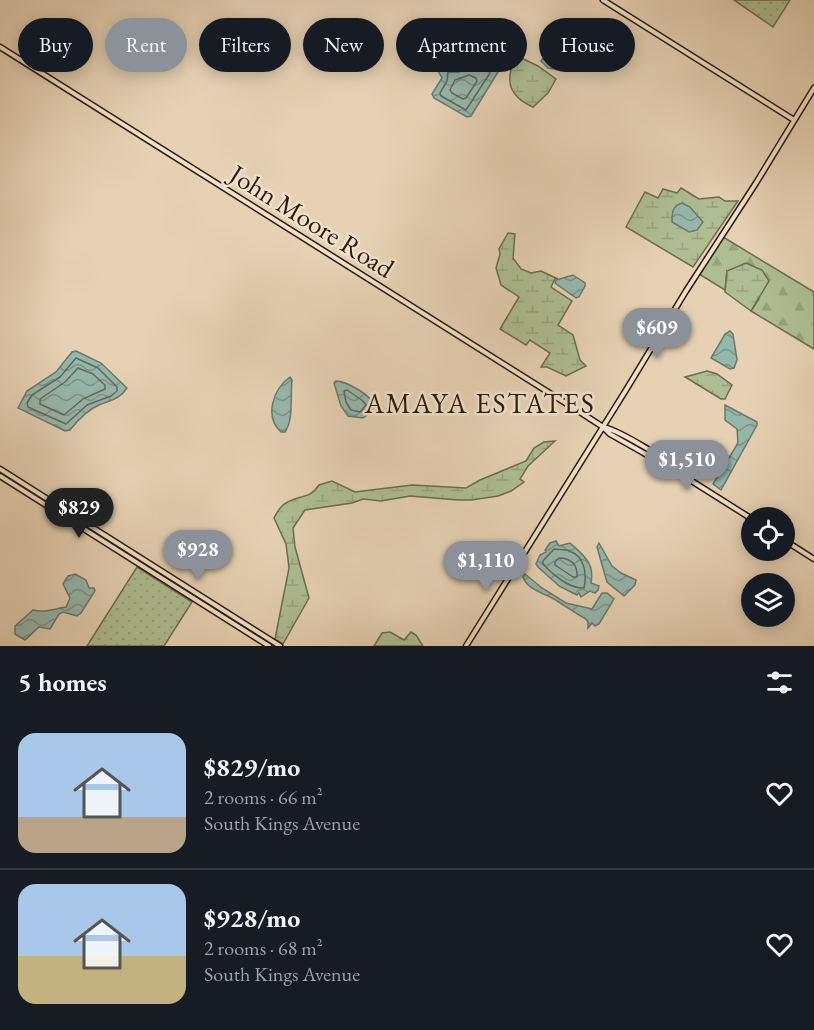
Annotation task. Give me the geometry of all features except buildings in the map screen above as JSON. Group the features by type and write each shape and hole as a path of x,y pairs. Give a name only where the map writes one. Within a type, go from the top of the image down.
{"main road":[{"path":"603,0 794,120"},
{"name":"John Moore Road","path":"0,47 603,427 645,449 741,512"},
{"path":"466,646 814,88"},
{"path":"0,468 280,646"},
{"path":"0,476 269,646"},
{"path":"795,547 814,559"}],"green space":[{"path":"734,0 790,0 773,27"},
{"path":"527,61 539,67 539,72 546,72 556,79 548,93 533,107 518,98 510,79 511,72 527,72"},
{"path":"681,188 699,199 719,197 725,201 738,201 693,267 626,227 645,192 658,198 663,189 677,193"},
{"path":"508,233 515,234 513,258 521,269 531,273 541,271 558,279 555,279 551,287 572,301 558,325 573,335 580,360 586,366 566,376 547,367 541,367 550,353 530,340 526,345 500,329 519,297 501,285 496,268 499,249"},
{"path":"723,237 814,292 814,349 751,311 759,299 727,271 725,290 699,274"},
{"path":"746,263 762,270 769,281 751,311 725,292 727,271"},
{"path":"707,371 717,374 732,385 725,399 721,399 685,377"},
{"path":"555,441 528,466 520,479 524,482 498,496 471,500 410,496 381,501 363,499 352,503 305,510 293,528 295,547 309,598 283,644 275,639 289,568 286,544 274,518 287,502 306,496 319,485 332,481 355,492 412,485 466,488 526,461 534,448 544,442"},
{"path":"137,567 192,602 164,646 87,646"},
{"path":"390,632 404,640 411,632 416,635 423,646 374,646 382,633"}],"water":[{"path":"439,72 498,72 471,116 467,117 434,98 432,94 442,78"},
{"path":"682,203 690,207 703,222 697,230 689,232 672,222 674,208"},
{"path":"573,275 585,283 579,297 576,298 555,283 556,280"},
{"path":"730,331 733,334 737,360 734,368 730,369 711,358 725,334"},
{"path":"76,351 101,363 127,388 124,392 115,399 91,410 70,430 65,431 18,408 27,391 56,372 72,352"},
{"path":"290,377 292,380 290,421 285,432 281,432 273,419 273,403 279,389"},
{"path":"336,381 352,386 365,394 373,403 370,412 363,418 348,416 341,406 334,383"},
{"path":"725,405 757,422 757,425 721,490 713,484 738,443 737,429 725,420"},
{"path":"556,541 559,546 570,543 587,560 591,570 591,583 599,586 595,593 590,591 581,597 579,593 577,595 559,586 538,567 536,564 540,555 546,552 550,543"},
{"path":"599,543 612,566 636,580 635,585 624,596 607,582 597,547"},
{"path":"75,574 86,580 89,588 94,588 95,591 81,613 77,616 63,612 59,614 50,629 39,627 25,640 15,634 15,626 33,610 45,611 66,607 70,598 63,584 68,576"},
{"path":"525,574 566,603 592,609 602,593 607,593 614,599 599,624 595,626 592,623 588,628 586,619 529,585 523,577"}],"district":[{"name":"AMAYA ESTATES","path":"480,403"}]}
